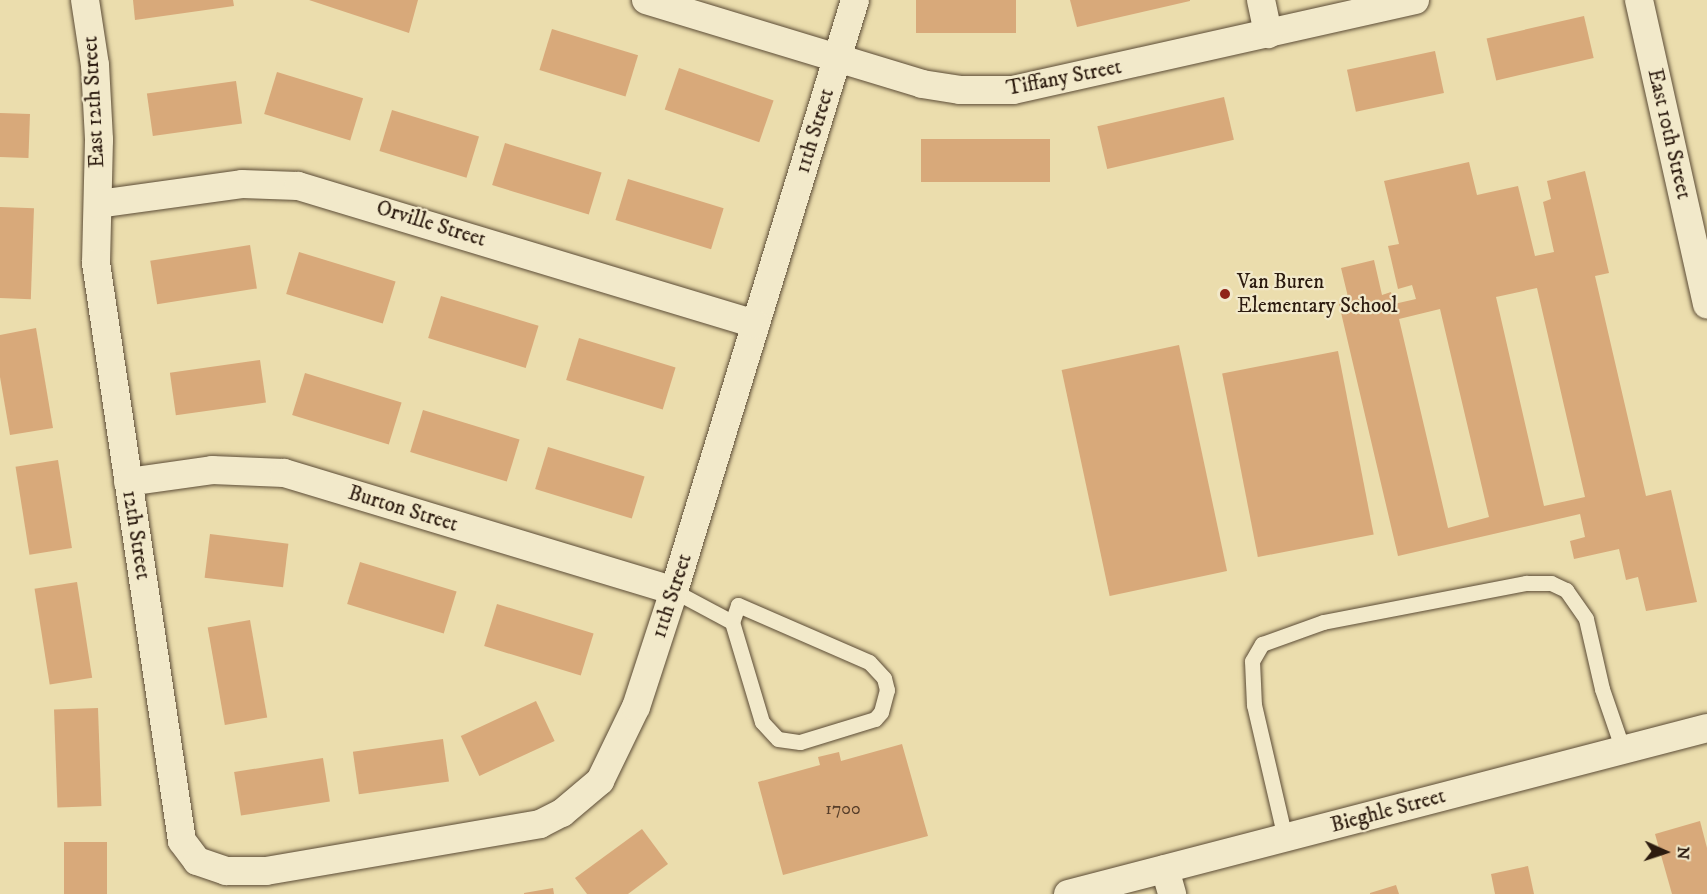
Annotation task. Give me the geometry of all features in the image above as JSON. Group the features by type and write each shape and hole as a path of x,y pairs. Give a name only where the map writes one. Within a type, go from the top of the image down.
{"street":[{"name":"East 12th Street","path":"85,0 95,65 98,204"},
{"name":"Tiffany Street","path":"646,0 922,84 960,90 1013,90 1415,0"},
{"name":"11th Street","path":"196,861 212,870 266,871 540,824 562,813 600,781 618,749 674,591 855,0"},
{"path":"1261,0 1268,34"},
{"name":"East 10th Street","path":"1639,0 1707,304"},
{"name":"Orville Street","path":"98,204 242,184 298,186 756,324"},
{"name":"12th Street","path":"98,204 96,263 128,482 182,841 196,861"},
{"name":"Burton Street","path":"128,482 212,470 284,472 674,591"},
{"name":"Bieghle Street","path":"1068,894 1169,882 1285,838 1707,728"}],"lane":[{"path":"1285,838 1254,705 1252,661 1262,644 1323,622 1526,583 1551,584 1566,590 1586,619 1602,689 1623,750"},
{"path":"674,591 732,622 762,722 778,739 800,742 875,719 881,712 887,690 879,669 869,662 738,605 732,622"}],"building":[{"path":"133,0 233,0 234,6 135,20"},
{"path":"309,0 418,0 409,33"},
{"path":"916,0 1016,0 1016,33 916,33"},
{"path":"1070,0 1190,0 1190,1 1077,27"},
{"path":"1584,16 1594,58 1496,80 1487,38"},
{"path":"552,29 638,55 625,96 539,70"},
{"path":"1435,51 1444,93 1356,112 1347,70"},
{"path":"679,68 774,101 759,142 665,110"},
{"path":"277,72 363,98 350,140 264,114"},
{"path":"236,81 242,124 153,136 147,94"},
{"path":"1224,97 1234,140 1107,169 1097,126"},
{"path":"392,110 479,137 466,178 379,151"},
{"path":"0,113 30,114 28,158 0,157"},
{"path":"921,139 1050,139 1050,182 921,182"},
{"path":"505,143 602,173 589,215 492,185"},
{"path":"1469,162 1477,195 1518,186 1535,256 1554,252 1543,202 1551,199 1547,181 1585,171 1609,273 1595,276 1646,496 1671,490 1697,602 1646,611 1638,577 1626,580 1619,549 1574,559 1570,541 1585,537 1580,514 1398,556 1339,304 1349,301 1341,268 1374,260 1382,295 1391,292 1394,304 1416,299 1412,285 1398,289 1388,246 1399,244 1384,181","holes":["1537,288 1585,497 1544,506 1496,297","1440,309 1489,517 1448,528 1399,319"]},
{"path":"628,179 724,208 711,249 615,220"},
{"path":"0,207 34,208 31,299 0,298"},
{"path":"250,245 257,288 157,304 150,261"},
{"path":"299,252 396,282 383,324 286,294"},
{"path":"441,296 539,326 526,368 428,338"},
{"path":"36,328 53,428 10,435 0,377 0,335"},
{"path":"579,338 676,368 663,410 566,380"},
{"path":"1179,345 1227,571 1110,596 1062,370"},
{"path":"1338,351 1374,535 1258,557 1222,374"},
{"path":"260,360 266,403 176,415 170,373"},
{"path":"305,373 402,403 389,445 292,415"},
{"path":"423,410 520,440 507,482 410,452"},
{"path":"548,447 645,477 632,519 535,489"},
{"path":"58,460 72,548 29,555 16,467"},
{"path":"210,534 288,544 283,587 205,578"},
{"path":"360,562 457,592 444,634 347,604"},
{"path":"77,582 92,678 50,685 35,589"},
{"path":"497,604 594,634 581,676 484,646"},
{"path":"250,620 267,717 225,725 208,627"},
{"path":"536,701 555,741 479,776 461,736"},
{"path":"98,708 101,806 57,807 54,710"},
{"path":"443,739 449,782 359,794 353,752"},
{"path":"902,744 928,836 783,875 758,782 820,765 818,757 839,752 841,761"},
{"path":"323,758 330,801 241,816 234,772"},
{"path":"1700,821 1707,848 1707,894 1672,894 1655,834"},
{"path":"642,829 668,864 628,894 587,894 575,878"},
{"path":"64,842 107,842 107,894 64,894"},
{"path":"1528,866 1534,894 1495,894 1491,874"},
{"path":"1396,885 1399,894 1370,894 1370,893"},
{"path":"553,888 554,894 524,894 524,893"}],"place":[{"name":"Van Buren Elementary School","path":"1225,294"}]}
